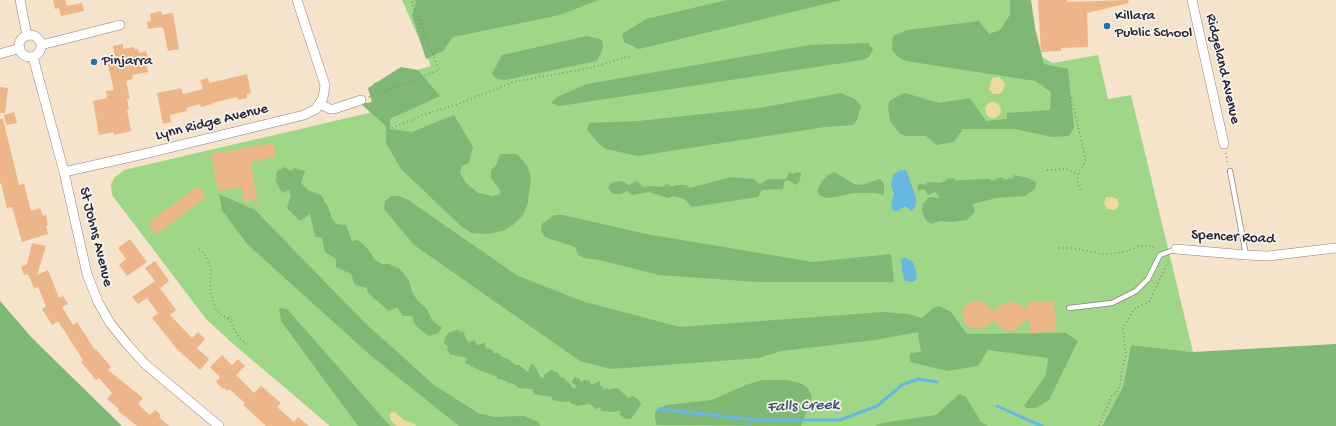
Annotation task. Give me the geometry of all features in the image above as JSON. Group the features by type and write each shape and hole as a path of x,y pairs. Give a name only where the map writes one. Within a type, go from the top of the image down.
{"street":[{"path":"20,0 27,36"},
{"path":"297,0 325,86 325,92 320,104 330,109 334,109 361,100"},
{"name":"Ridgeland Avenue","path":"1192,0 1224,144"},
{"path":"41,45 120,25"},
{"path":"32,35 40,40 41,50 33,57 24,55 20,48 21,40 27,36 32,35"},
{"path":"0,54 20,48"},
{"name":"St Johns Avenue","path":"33,57 64,172 87,274 98,302 110,323 145,364 219,426"},
{"name":"Lynn Ridge Avenue","path":"64,172 304,115 311,113 320,104"},
{"name":"Spencer Road","path":"1176,249 1246,256 1268,256 1336,248"}],"lane":[{"path":"1230,170 1246,256"},
{"path":"1069,308 1112,303 1136,291 1148,279 1160,255 1176,249"}],"path":[{"path":"361,100 439,70 412,2 419,0"},
{"path":"392,128 513,82 590,68 630,56"},
{"path":"1071,96 1085,156 1085,162 1078,174 1077,179 1081,192"},
{"path":"1224,144 1230,170"},
{"path":"1047,170 1066,169 1078,174"},
{"path":"1059,248 1072,248 1103,254 1128,251 1139,246 1150,246 1156,248 1160,255"},
{"path":"199,249 206,256 211,269 210,291 216,310 219,314 232,319"},
{"path":"1098,426 1112,395 1117,392 1120,384 1126,355 1123,328 1134,310 1150,302 1168,260 1176,249"},
{"path":"228,318 240,339 247,344"}],"green space":[{"path":"402,0 1026,0 1037,54 1053,63 1098,55 1108,99 1131,95 1193,352 1131,345 1123,387 1102,426 330,426 206,319 112,195 111,184 114,178 124,170 386,109 373,83 431,66"},
{"path":"417,0 599,0 560,15 453,37 443,51 426,59 412,15"},
{"path":"727,0 842,0 639,49 624,42 622,34 646,19"},
{"path":"1010,0 1031,0 1035,28 1044,64 1068,69 1074,128 1069,136 1052,137 1015,129 963,129 954,142 937,145 926,136 906,136 900,134 890,121 888,106 890,100 905,93 939,103 970,98 986,121 1007,119 1007,113 1050,110 1051,92 1035,81 906,61 898,57 892,50 893,36 907,30 979,21 989,34 1000,30 1010,15"},
{"path":"587,36 602,40 603,48 597,61 505,80 497,79 492,74 502,55"},
{"path":"868,43 873,49 869,57 862,60 559,106 551,103 557,97 587,84 810,45"},
{"path":"401,67 418,70 440,96 390,119 390,129 412,132 454,115 473,147 469,163 462,166 460,173 466,183 478,193 493,196 500,194 500,190 491,178 491,170 496,165 500,154 517,154 527,166 531,177 528,202 524,214 513,225 502,231 489,234 472,233 462,227 401,169 386,143 386,126 361,104 372,102 368,88"},
{"path":"841,93 855,99 861,106 857,120 853,125 825,127 638,156 606,149 598,143 587,130 589,123 638,121 759,108"},
{"path":"285,167 291,171 295,168 305,171 301,183 308,190 321,195 328,207 332,219 336,224 346,225 352,241 358,240 367,248 375,260 382,264 389,264 400,269 409,281 413,294 426,308 433,321 442,328 438,333 429,336 416,326 412,316 403,316 397,307 389,311 368,293 367,288 355,285 351,274 336,267 336,259 325,252 322,238 315,237 310,214 300,221 287,208 291,195 289,190 282,193 276,181 277,171"},
{"path":"790,172 793,174 797,172 801,173 800,180 796,185 788,180 784,182 783,189 762,190 758,197 692,207 684,199 674,196 668,198 649,192 632,195 627,191 621,194 613,194 608,188 610,184 614,182 621,181 629,185 637,181 643,187 663,187 664,185 668,184 672,187 676,185 686,185 690,188 731,177 754,179 759,184 769,179 785,179"},
{"path":"834,172 854,184 862,185 880,179 884,184 884,195 876,193 853,193 826,198 819,195 817,192 822,181"},
{"path":"1014,175 1028,178 1036,182 1035,189 1025,196 996,198 973,204 975,212 967,220 952,222 940,221 931,224 925,219 922,210 923,204 929,197 940,198 935,192 928,195 924,189 919,191 917,187 920,184 925,185 928,182 940,183 946,181 946,179 954,178 957,181 990,179 992,181 1001,177 1006,180 1009,178 1012,179"},
{"path":"219,194 255,210 365,323 434,385 478,413 494,417 524,416 539,422 540,426 459,426 370,355 247,244 222,210"},
{"path":"392,196 399,196 408,200 518,276 585,302 680,327 883,312 908,314 922,318 933,308 939,306 951,312 967,334 1066,333 1078,341 1049,400 1035,408 1027,408 1024,406 1046,375 1048,358 988,350 978,366 947,371 910,362 910,353 921,352 918,332 875,340 781,351 759,358 611,369 580,361 414,245 384,209 385,201"},
{"path":"554,215 563,215 646,234 813,262 891,254 894,282 757,282 659,275 599,260 584,258 578,255 575,247 545,237 541,231 542,224"},
{"path":"0,301 32,338 122,426 0,426"},
{"path":"279,308 287,309 390,426 358,426 281,321"},
{"path":"456,330 460,331 461,334 463,331 467,341 470,342 474,340 477,345 485,343 486,348 492,350 494,353 498,353 515,365 519,365 528,372 531,364 534,365 541,378 545,377 544,375 551,370 558,373 560,377 564,378 574,389 577,386 573,384 572,381 575,377 580,379 581,383 584,380 590,381 591,385 600,381 600,385 605,390 607,388 609,390 614,388 619,389 627,397 630,398 632,396 638,399 641,404 631,419 626,419 620,415 620,410 614,412 601,411 600,407 596,409 590,404 577,406 571,404 570,401 564,402 552,400 552,397 534,394 532,389 519,388 512,383 497,379 498,377 465,363 467,358 449,354 447,349 448,347 444,343 445,338 448,333"},
{"path":"1336,344 1336,426 1102,426 1123,387 1131,345 1193,352"},
{"path":"762,380 787,380 802,384 808,388 812,397 801,426 657,425 655,411 666,405 712,400 746,385"},
{"path":"959,394 966,397 981,422 988,426 875,426 882,423 936,415"}],"sand":[{"path":"999,77 1005,83 1003,91 999,94 993,94 989,89 992,78"},
{"path":"990,102 996,102 1001,107 999,116 996,118 990,118 985,113 985,107"},
{"path":"1106,197 1113,197 1118,200 1119,204 1115,210 1107,209 1104,203"},
{"path":"395,412 404,420 415,424 416,426 396,426 390,419 390,413"}],"water":[{"path":"906,170 916,198 916,205 912,211 905,206 898,211 894,211 891,204 894,194 891,186 893,175 899,171"},
{"path":"904,257 913,262 917,275 916,280 913,282 906,281 903,277 901,260"}],"building":[{"path":"53,0 65,0 67,6 82,3 84,11 61,16 59,8 55,9"},
{"path":"1038,0 1067,0 1067,2 1128,0 1129,3 1087,13 1088,47 1061,48 1061,51 1041,52"},
{"path":"161,11 162,15 173,13 179,49 168,51 163,28 148,29 147,22 151,21 150,14"},
{"path":"123,44 123,49 134,47 135,50 138,49 139,53 146,51 149,62 146,63 148,72 132,75 133,79 126,81 130,99 127,99 129,110 127,110 131,131 114,135 114,132 99,135 93,101 107,98 106,91 114,90 107,61 115,59 113,46"},
{"path":"247,74 251,93 247,94 247,98 238,100 237,97 201,107 200,104 186,108 187,111 170,115 171,122 163,124 157,93 181,88 183,94 203,89 200,80 208,78 209,83"},
{"path":"0,87 8,88 5,113 0,113"},
{"path":"14,112 17,123 6,125 4,115"},
{"path":"0,119 3,119 19,185 24,184 31,211 40,208 43,216 46,215 48,225 46,226 48,234 22,242 12,207 7,208 1,183 0,184"},
{"path":"273,143 276,157 251,162 257,199 244,202 242,187 218,191 211,154"},
{"path":"198,186 206,197 156,235 148,223"},
{"path":"130,239 147,262 127,276 119,265 126,259 118,248"},
{"path":"32,243 46,246 37,275 48,270 59,298 63,296 68,304 62,307 73,325 77,322 95,350 96,349 111,367 108,370 143,398 138,404 150,415 155,410 161,415 159,417 169,426 137,426 118,411 119,409 107,399 112,393 99,378 96,380 81,362 83,360 58,321 52,325 42,309 46,306 38,287 34,288 28,274 24,275 21,267 27,264"},
{"path":"155,261 169,281 160,288 176,310 170,315 192,338 198,332 205,339 197,348 209,359 200,370 177,349 152,318 158,313 147,298 138,304 132,297 155,281 145,268"},
{"path":"976,300 985,303 994,312 999,306 1008,302 1013,302 1029,310 1028,302 1054,301 1056,331 1030,333 1029,318 1017,329 1012,331 1003,330 994,320 984,328 970,328 964,322 962,313 967,304"},
{"path":"222,355 232,365 238,359 245,366 236,375 254,393 261,386 281,403 277,407 294,422 298,417 309,426 266,426 243,405 245,403 229,389 228,391 224,388 223,389 216,382 220,377 210,367"}],"waterway":[{"name":"Falls Creek","path":"659,409 757,420 840,420 877,406 902,385 918,379 937,382"},
{"name":"Falls Creek","path":"997,406 1042,426"}],"place":[{"name":"Killara Public School","path":"1107,26"},
{"name":"Pinjarra","path":"94,62"}]}
